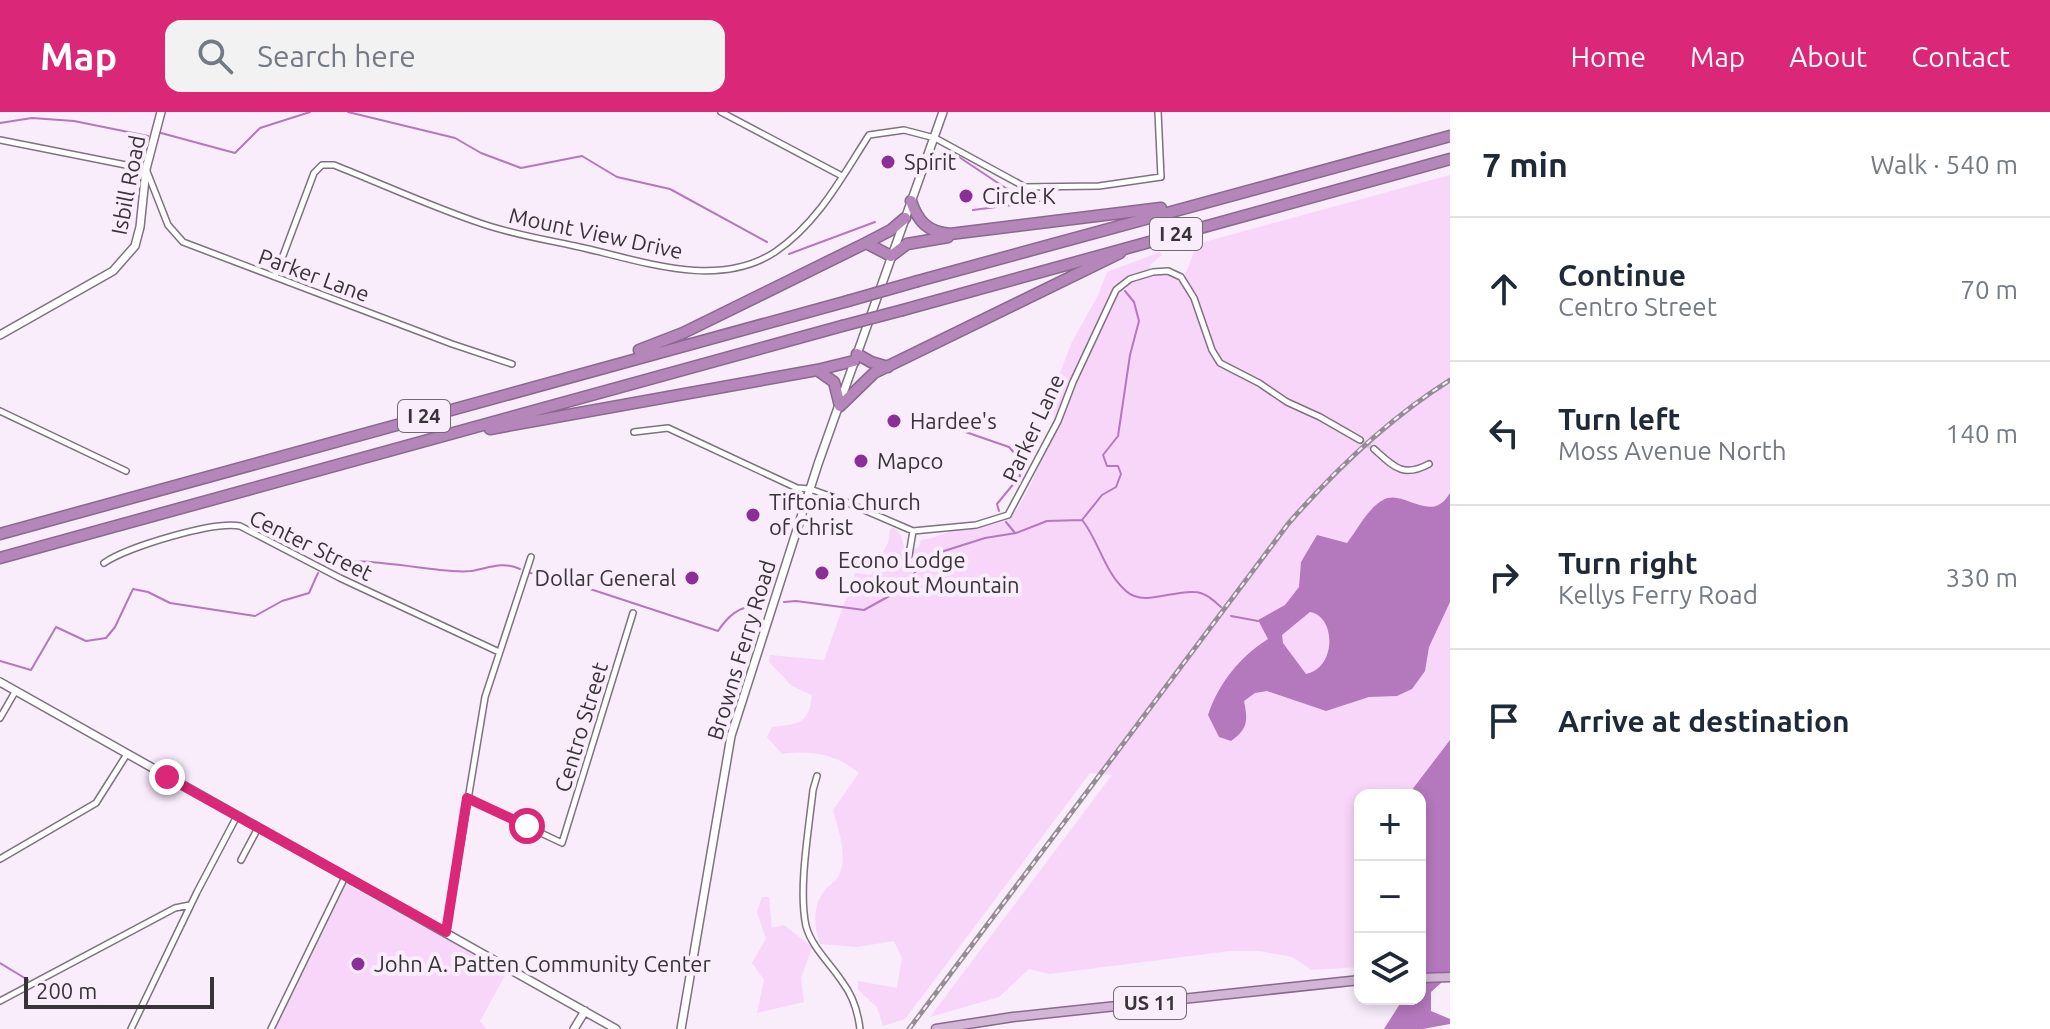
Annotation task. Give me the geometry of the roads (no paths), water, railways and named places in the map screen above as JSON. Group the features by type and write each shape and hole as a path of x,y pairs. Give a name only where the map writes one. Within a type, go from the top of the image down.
{"highway":[{"name":"I 24","path":"0,534 617,362 1450,136"},
{"name":"I 24","path":"0,558 1450,159"},
{"path":"911,201 915,214 927,228 938,233 970,233"},
{"path":"866,243 891,256 907,244 970,233 1198,203"},
{"path":"617,362 866,243 891,230 905,218"},
{"path":"840,406 874,373 1133,246"},
{"path":"425,441 817,370 856,357 888,367"},
{"path":"817,370 834,382 840,406"}],"main road":[{"path":"1426,978 1450,977"},
{"name":"US 11","path":"936,1029 1013,1017 1354,981"}],"street":[{"name":"Isbill Road","path":"0,335 94,284 125,260 135,246 140,227 146,169 161,112"},
{"path":"721,112 842,176"},
{"name":"Browns Ferry Road","path":"681,1029 731,736 810,489 943,112"},
{"name":"Mount View Drive","path":"275,277 314,173 322,165 334,165 509,232 663,266 707,270 741,266 774,253 814,219 869,135 904,130 935,138 1025,187 1099,186 1161,177 1158,112"},
{"path":"0,140 146,169"},
{"name":"Parker Lane","path":"146,169 168,225 178,238 452,344 512,364"},
{"name":"Parker Lane","path":"634,432 668,428 797,488 810,489 913,531 976,525 1008,515 1058,421 1116,290 1130,279 1168,271 1181,277 1194,298 1212,350 1220,363 1360,440"},
{"path":"0,411 126,471"},
{"path":"1374,449 1393,466 1407,472 1429,464"},
{"name":"Center Street","path":"104,563 118,553 167,539 227,524 240,526 340,578 499,652"},
{"path":"909,555 913,531"},
{"path":"446,932 485,697 531,557"},
{"name":"Centro Street","path":"467,798 562,843 633,613"},
{"path":"0,682 616,1029"},
{"path":"0,718 15,692"},
{"path":"0,859 96,803 127,754"},
{"path":"817,776 804,883 806,927 826,961 844,983 860,1029"},
{"path":"131,1029 190,905 237,816"},
{"path":"241,860 258,828"},
{"path":"271,1029 345,877"},
{"path":"0,1001 175,908 190,905"},
{"path":"574,1029 585,1011"}],"waterway":[{"path":"161,133 235,153 260,128 310,112"},
{"path":"348,112 455,138 481,153 521,168 582,156 617,177 670,189 767,242"},
{"path":"0,123 32,118 74,121 148,136"},
{"path":"956,155 1028,203 1047,200"},
{"path":"973,210 1027,203"},
{"path":"789,254 875,222"},
{"path":"784,602 864,610 902,589 920,566 944,551 985,538 1016,533 1047,521 1082,520 1102,495 1116,487 1121,474 1118,466 1107,466 1103,455 1118,436 1130,355 1139,321 1134,302 1125,291"},
{"path":"925,418 1009,447 1017,456 1020,476 997,504 999,511"},
{"path":"1083,521 1107,566 1119,584 1133,596 1149,598 1198,592 1221,607"},
{"path":"1006,522 1015,533"},
{"path":"323,566 361,561 456,571 502,565 520,569"},
{"path":"0,661 31,670 56,627 86,641 106,638 115,627 133,589 148,592 170,603 255,616 282,601 309,593 318,573"},
{"path":"530,573 565,578 718,631 734,613 757,605"},
{"path":"1231,616 1258,621"},
{"path":"0,963 28,980"}],"tunnel":[{"path":"1360,440 1374,449"}],"railway":[{"path":"909,1029 1288,524 1364,446 1405,411 1450,380"}],"place":[{"name":"Spirit","path":"888,162"},
{"name":"Circle K","path":"966,196"},
{"name":"Hardee's","path":"894,421"},
{"name":"Mapco","path":"861,461"},
{"name":"Tiftonia Church of Christ","path":"753,515"},
{"name":"Econo Lodge Lookout Mountain","path":"822,573"},
{"name":"Dollar General","path":"692,578"},
{"name":"John A. Patten Community Center","path":"358,964"}]}
